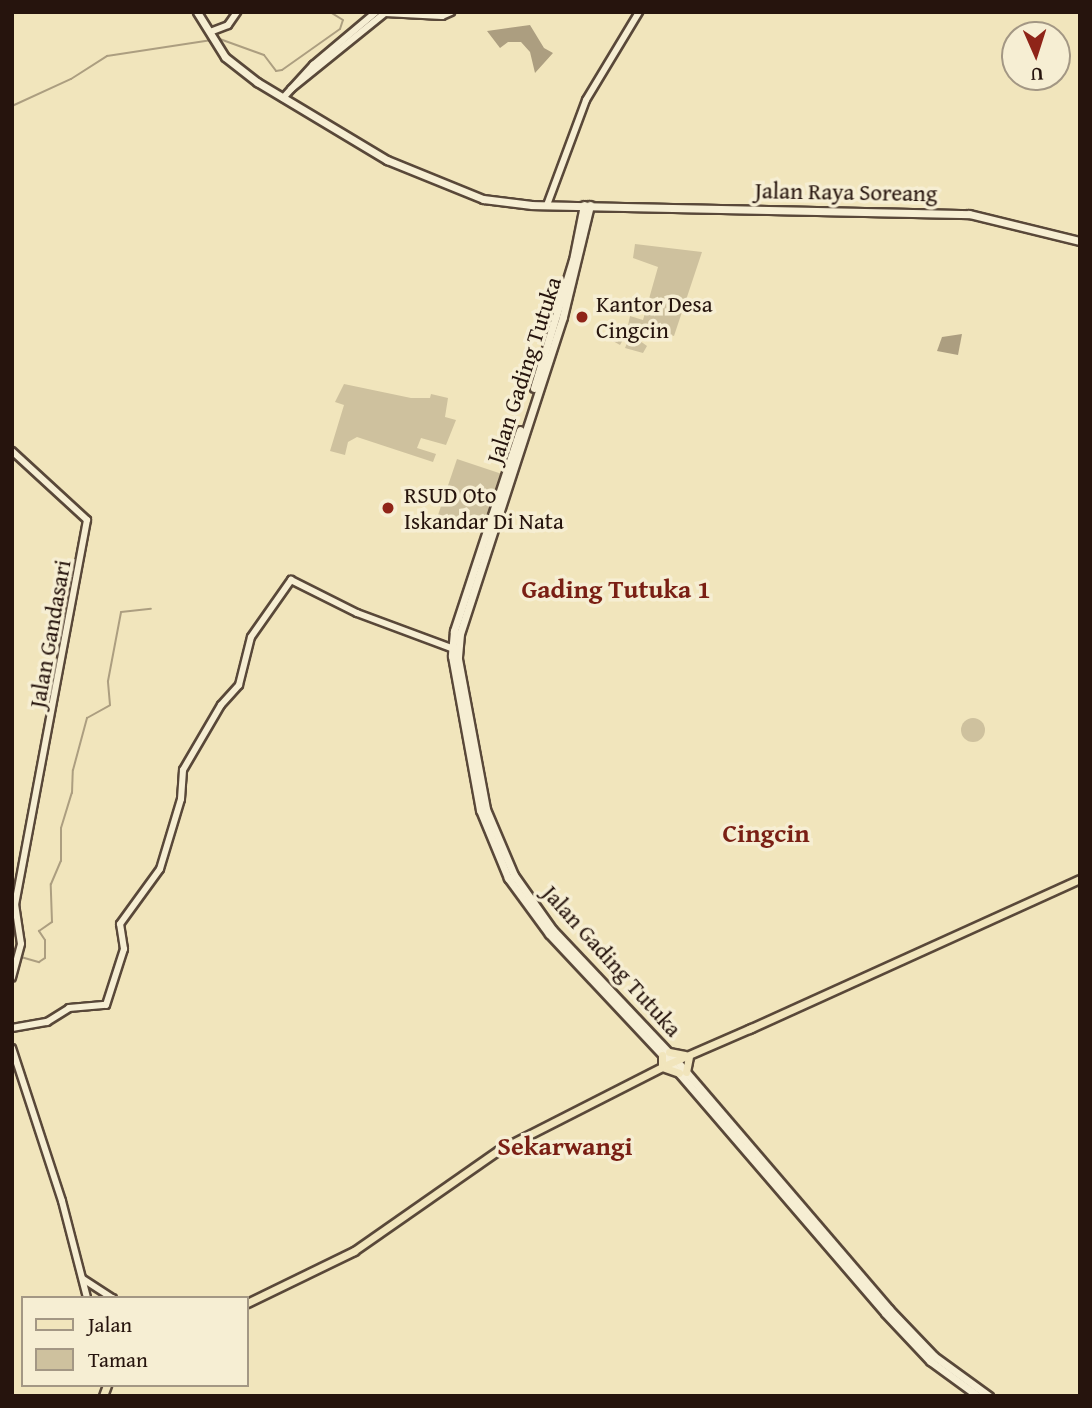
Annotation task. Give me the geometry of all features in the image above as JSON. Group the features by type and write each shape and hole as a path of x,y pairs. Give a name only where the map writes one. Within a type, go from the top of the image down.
{"main road":[{"name":"Jalan Raya Soreang","path":"197,12 234,65 283,98 387,160 456,189 503,203 969,214 1080,241"},
{"name":"Jalan Gading Tutuka","path":"587,205 587,221 564,303 453,646 482,791 494,834 533,906 582,965 682,1073 930,1361 978,1396"},
{"name":"Jalan Gading Tutuka","path":"580,244 587,205"},
{"path":"587,221 608,205"},
{"path":"248,1303 354,1251 499,1150 669,1061 751,1028 1080,881"},
{"path":"669,1061 687,1056"},
{"path":"669,1061 682,1073 687,1056"},
{"name":"Jalan Gading Tutuka","path":"858,1278 934,1356 989,1396"}],"street":[{"path":"213,37 228,25 237,12"},
{"path":"283,98 376,12"},
{"path":"366,23 385,13 442,16 451,12"},
{"path":"547,205 586,100 639,12"},
{"name":"Jalan Gandasari","path":"12,451 87,518 19,882 15,909 19,956 12,978"},
{"path":"12,1028 47,1022 69,1009 106,1005 124,949 120,924 160,869 181,799 183,770 221,705 239,685 251,636 291,580 357,613 453,646"},
{"path":"12,888 19,882"},
{"path":"12,1048 87,1296"},
{"path":"83,1279 108,1296"}],"green space":[{"path":"635,244 702,252 674,336 635,324 636,338 647,346 643,353 625,348 628,341 624,338 620,345 613,341 615,332 626,335 630,316 643,320 658,267 633,258"},
{"path":"344,384 411,398 430,398 431,394 448,398 445,417 456,420 446,445 421,438 417,448 436,454 433,462 357,437 348,442 345,455 330,451 344,405 335,402"},
{"path":"457,459 502,474 482,533 437,518"},
{"path":"973,718 981,722 985,730 981,738 973,742 965,738 961,730 965,722"}],"shaded area":[{"path":"530,25 544,48 553,53 535,73 530,52 521,42 508,42 500,48 487,31"},
{"path":"962,334 958,355 937,351 942,337"}],"waterway":[{"path":"217,38 264,55 276,71 282,70 340,29 343,20 330,12"},
{"path":"12,106 71,79 107,56 212,40"},
{"path":"21,957 39,962 45,958 45,940 39,931 52,922 51,884 61,861 61,828 72,793 73,770 87,718 110,705 108,681 121,612 151,609"}],"place":[{"name":"Kantor Desa Cingcin","path":"582,317"},
{"name":"RSUD Oto Iskandar Di Nata","path":"388,508"}],"district":[{"name":"Gading Tutuka 1","path":"616,589"},
{"name":"Cingcin","path":"766,833"},
{"name":"Sekarwangi","path":"565,1146"}]}
